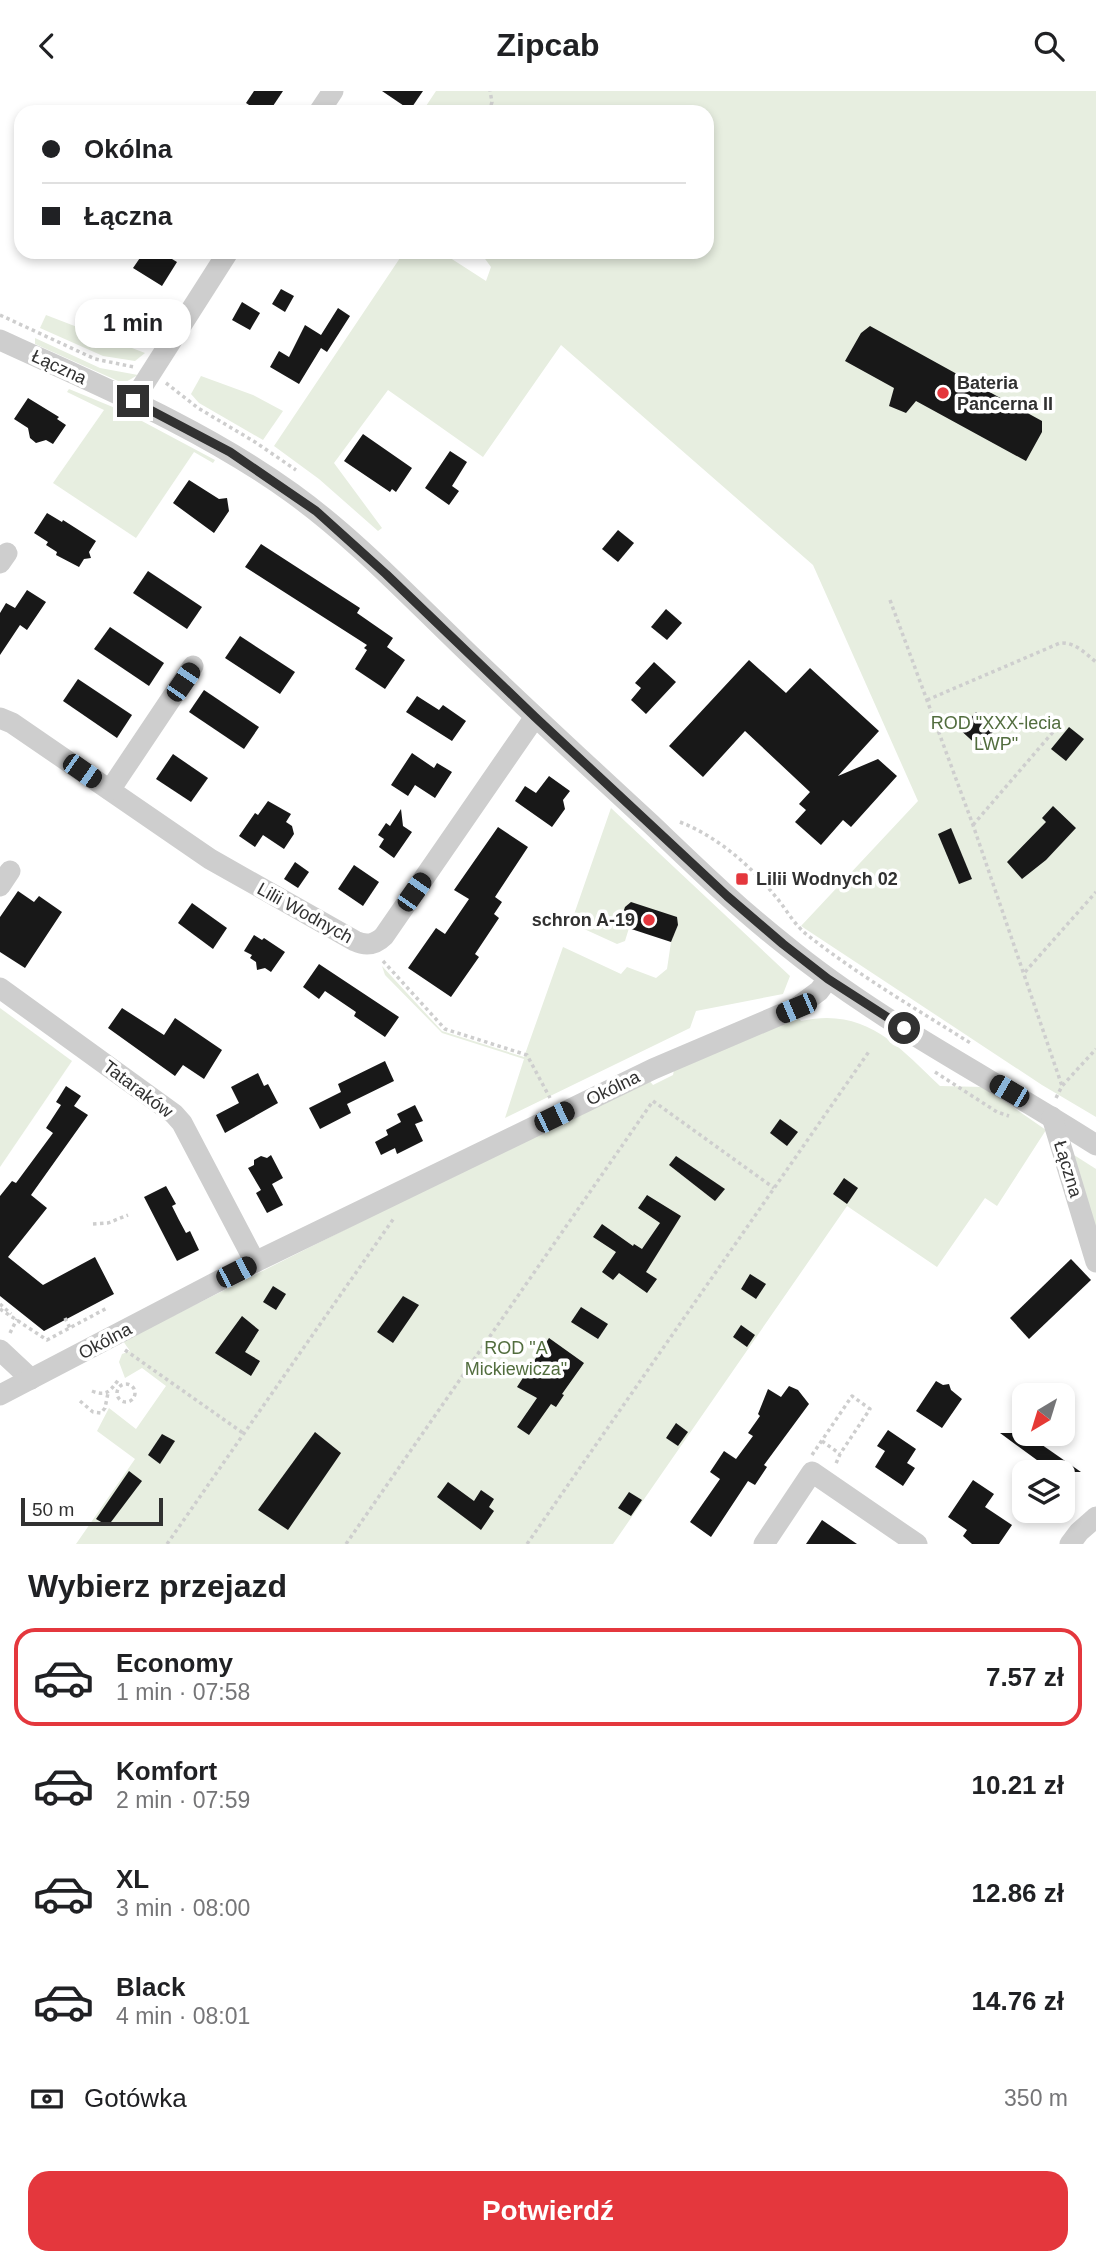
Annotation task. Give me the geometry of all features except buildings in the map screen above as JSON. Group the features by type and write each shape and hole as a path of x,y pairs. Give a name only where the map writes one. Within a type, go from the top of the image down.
{"street":[{"path":"133,401 224,259"},
{"name":"Łączna","path":"0,340 133,401 230,452 316,511 727,896 828,979"},
{"path":"110,790 193,666"},
{"name":"Lilii Wodnych","path":"0,717 210,859 355,941 368,944 384,936 535,717"},
{"path":"828,979 922,1041 1096,1145"},
{"name":"Okólna","path":"0,1395 255,1262 653,1069 796,1008 819,991 828,979"},
{"name":"Tataraków","path":"0,988 174,1114 182,1123 255,1262"},
{"name":"Łączna","path":"1052,1117 1096,1262"},
{"path":"3,1345 31,1379"},
{"path":"764,1544 812,1472 917,1544"},
{"path":"1070,1544 1096,1517"}],"path":[{"path":"890,600 973,825 1062,1086"},
{"path":"927,700 1060,643 1066,642 1078,648 1096,662"},
{"path":"973,825 1053,732"},
{"path":"1025,972 1096,892"},
{"path":"380,957 445,1029 527,1055 551,1100"},
{"path":"1052,1117 1055,1099 1062,1086 1096,1049"},
{"path":"527,1544 870,1050"},
{"path":"346,1544 653,1101 774,1188"},
{"path":"93,1224 108,1223 128,1215"},
{"path":"167,1544 395,1216"},
{"path":"0,1307 47,1339 107,1308"},
{"path":"65,1318 70,1328"},
{"path":"3,1345 18,1320"},
{"path":"115,1336 127,1352 243,1433"},
{"path":"120,1381 133,1389 131,1401 127,1403 119,1398 120,1381"},
{"path":"92,1391 102,1395 108,1393 120,1381"},
{"path":"80,1401 93,1412 101,1413 105,1409 108,1393"},
{"path":"821,1441 839,1454"}],"green space":[{"name":"ROD \"XXX-lecia LWP\"","path":"436,91 1096,91 1096,1117 1042,1085 801,926 918,801 813,565 561,345 483,457 388,390 334,463 382,528 378,531 319,479 274,446 399,259 452,259 486,281 491,267 485,259 714,259 714,105 427,105"},
{"path":"46,315 145,353 135,361 103,356 40,328"},
{"path":"35,338 100,368 138,375 124,383 118,381 35,344"},
{"path":"201,376 253,395 283,411 263,440 199,403 191,394"},
{"path":"69,389 125,412 215,460 213,463 194,452 136,538 53,483 104,410 67,392"},
{"path":"611,808 790,976 783,994 696,1011 690,1028 505,1118 524,1059 442,1033 385,975 382,966 442,1031 524,1057 563,947 621,974 627,967 656,978 667,969 671,942 678,925 620,925 629,928 625,941 617,944 571,923"},
{"path":"0,1008 72,1061 0,1167"},
{"name":"ROD \"A Mickiewicza\"","path":"797,1016 801,1021 844,1019 862,1025 894,1044 940,1086 984,1087 1046,1130 997,1206 985,1198 937,1267 847,1206 613,1544 76,1544 135,1459 97,1431 109,1408 136,1429 166,1386 142,1368 125,1378 119,1362 122,1354 130,1351 123,1341 647,1078 653,1085 673,1075 674,1070"},
{"path":"1074,1155 1096,1169 1096,1233"}],"place":[{"name":"Bateria Pancerna II","path":"943,393"},
{"name":"Lilii Wodnych 02","path":"742,879"},
{"name":"schron A-19","path":"649,920"}],"route":[{"path":"133,401 189,428 230,452 316,511 727,896 828,979 904,1028"}]}
